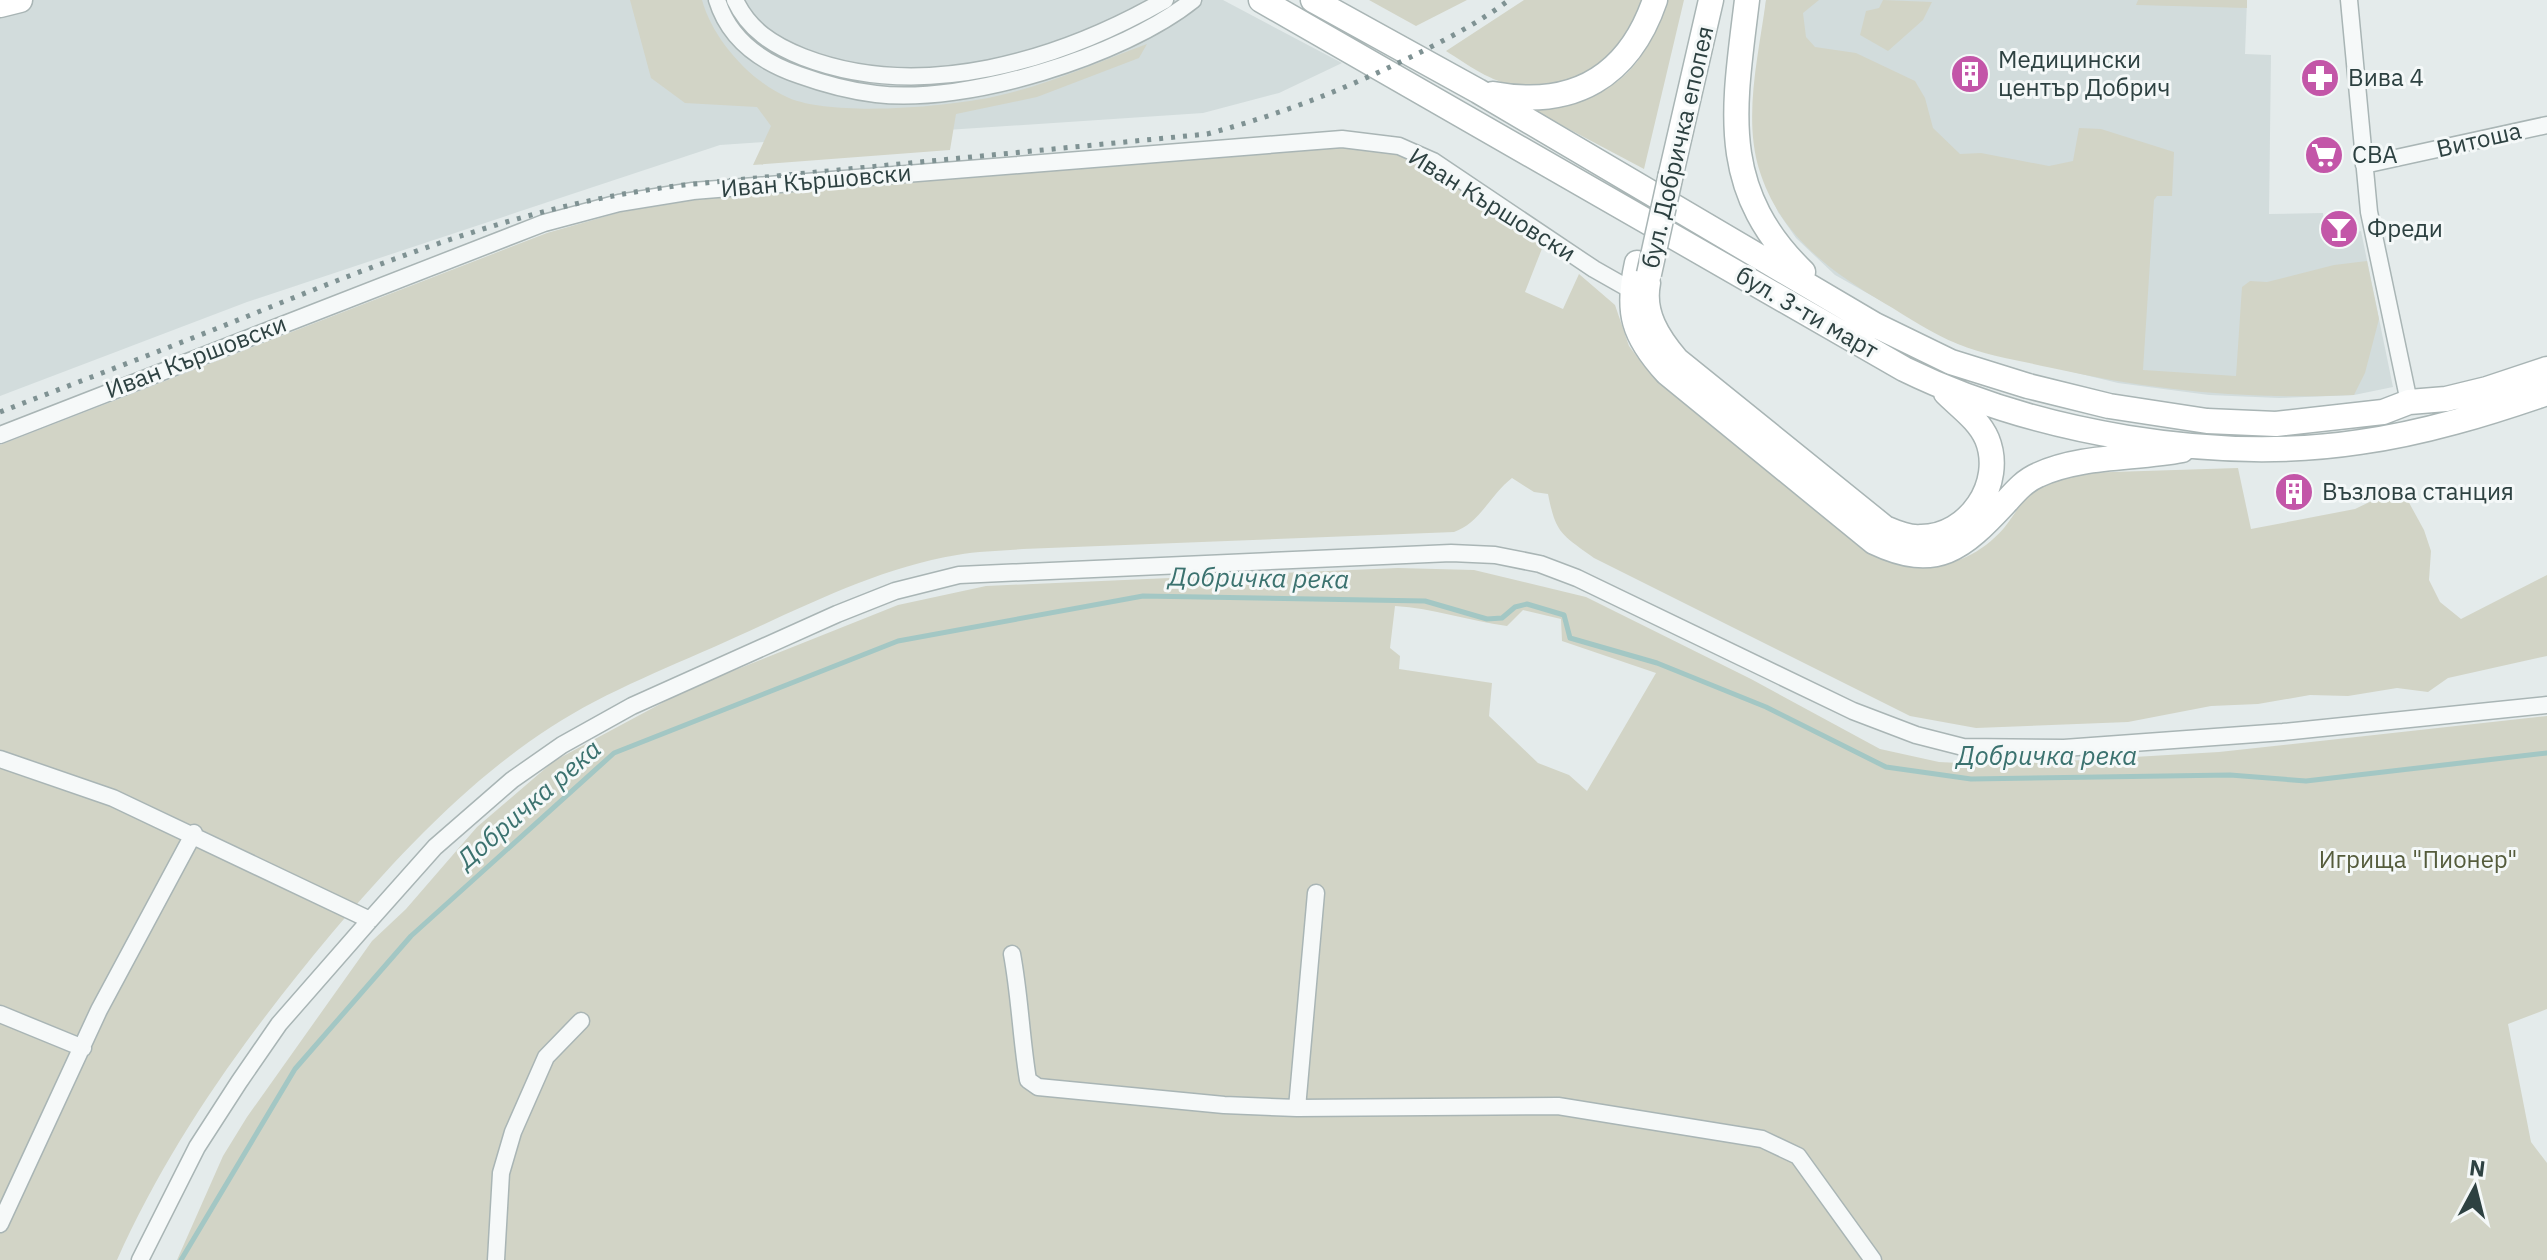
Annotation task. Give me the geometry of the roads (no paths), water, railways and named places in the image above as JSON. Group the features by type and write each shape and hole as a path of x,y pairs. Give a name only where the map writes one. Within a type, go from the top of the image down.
{"main road":[{"path":"0,5 20,0"},
{"name":"бул. 3-ти март","path":"1261,0 1938,386 2024,413 2200,447 2291,448 2359,442 2485,414 2547,393"},
{"name":"бул. 3-ти март","path":"1313,0 1478,91 1875,325 1951,362 2028,386 2109,406 2207,421 2276,424 2358,417 2409,403 2446,399 2487,389 2547,369"},
{"path":"1478,91 1518,98 1552,96 1604,77 1637,44 1655,0"},
{"name":"бул. Добричка епопея","path":"1641,280 1697,0"},
{"name":"бул. Добричка епопея","path":"1665,172 1711,0"},
{"path":"1747,0 1734,121 1740,172 1750,198 1781,250 1831,298"},
{"path":"1641,280 1653,324 1677,360 1885,528 1904,535 1921,537 1955,528 1980,503 1988,488 1991,452 1986,437 1977,422 1938,386"},
{"path":"1641,280 1634,323 1642,342 1667,373 1874,542 1892,551 1917,556 1956,549 1972,539 2021,486 2036,475 2057,468 2200,447"},
{"path":"2409,403 2397,416 2414,430"}],"street":[{"path":"717,0 732,30 757,55 813,80 877,94 952,91 1047,70 1105,49 1179,11 1193,0"},
{"path":"735,0 754,30 797,54 872,76 914,78 981,68 1067,48 1098,36 1165,0"},
{"path":"2349,0 2369,212 2409,403"},
{"name":"Витоша","path":"2364,165 2547,125"},
{"name":"Иван Кършовски","path":"0,435 544,223 619,203 693,191 1342,139 1371,141 1399,146 1433,161 1594,269 1641,280"},
{"path":"140,1260 197,1147 279,1024 435,847 512,780 562,745 632,706 837,614 895,591 959,575 1345,556 1495,555 1540,564 1577,578 1853,711 1916,735 1963,747 2006,750 2079,747 2283,732 2547,705"},
{"path":"0,759 113,798 194,833 370,920"},
{"path":"0,1224 114,981 194,833"},
{"path":"1297,1108 1316,893"},
{"path":"1012,954 1022,1004 1021,1042 1028,1080 1032,1084 1224,1105 1297,1108 1558,1106 1762,1139 1798,1156 1873,1260"},
{"path":"0,1014 83,1048"},
{"path":"496,1260 501,1173 513,1132 546,1057 581,1021"}],"waterway":[{"name":"Добричка река","path":"181,1260 295,1069 411,936 614,753 898,641 1143,596 1425,601 1487,619 1502,618 1515,607 1527,604 1564,615 1570,638 1657,663 1766,707 1886,767 1971,779 2230,775 2306,781 2547,753"}],"railway":[{"path":"0,412 351,275 459,236 514,220 570,205 684,185 1207,134 1287,109 1362,80 1450,37 1509,0"}],"place":[{"name":"Медицински център Добрич","path":"1970,74"},
{"name":"Вива 4","path":"2320,78"},
{"name":"CBA","path":"2324,155"},
{"name":"Фреди","path":"2339,229"},
{"name":"Възлова станция","path":"2294,492"}],"park label":[{"name":"Игрища \"Пионер\"","path":"2418,860"}]}
